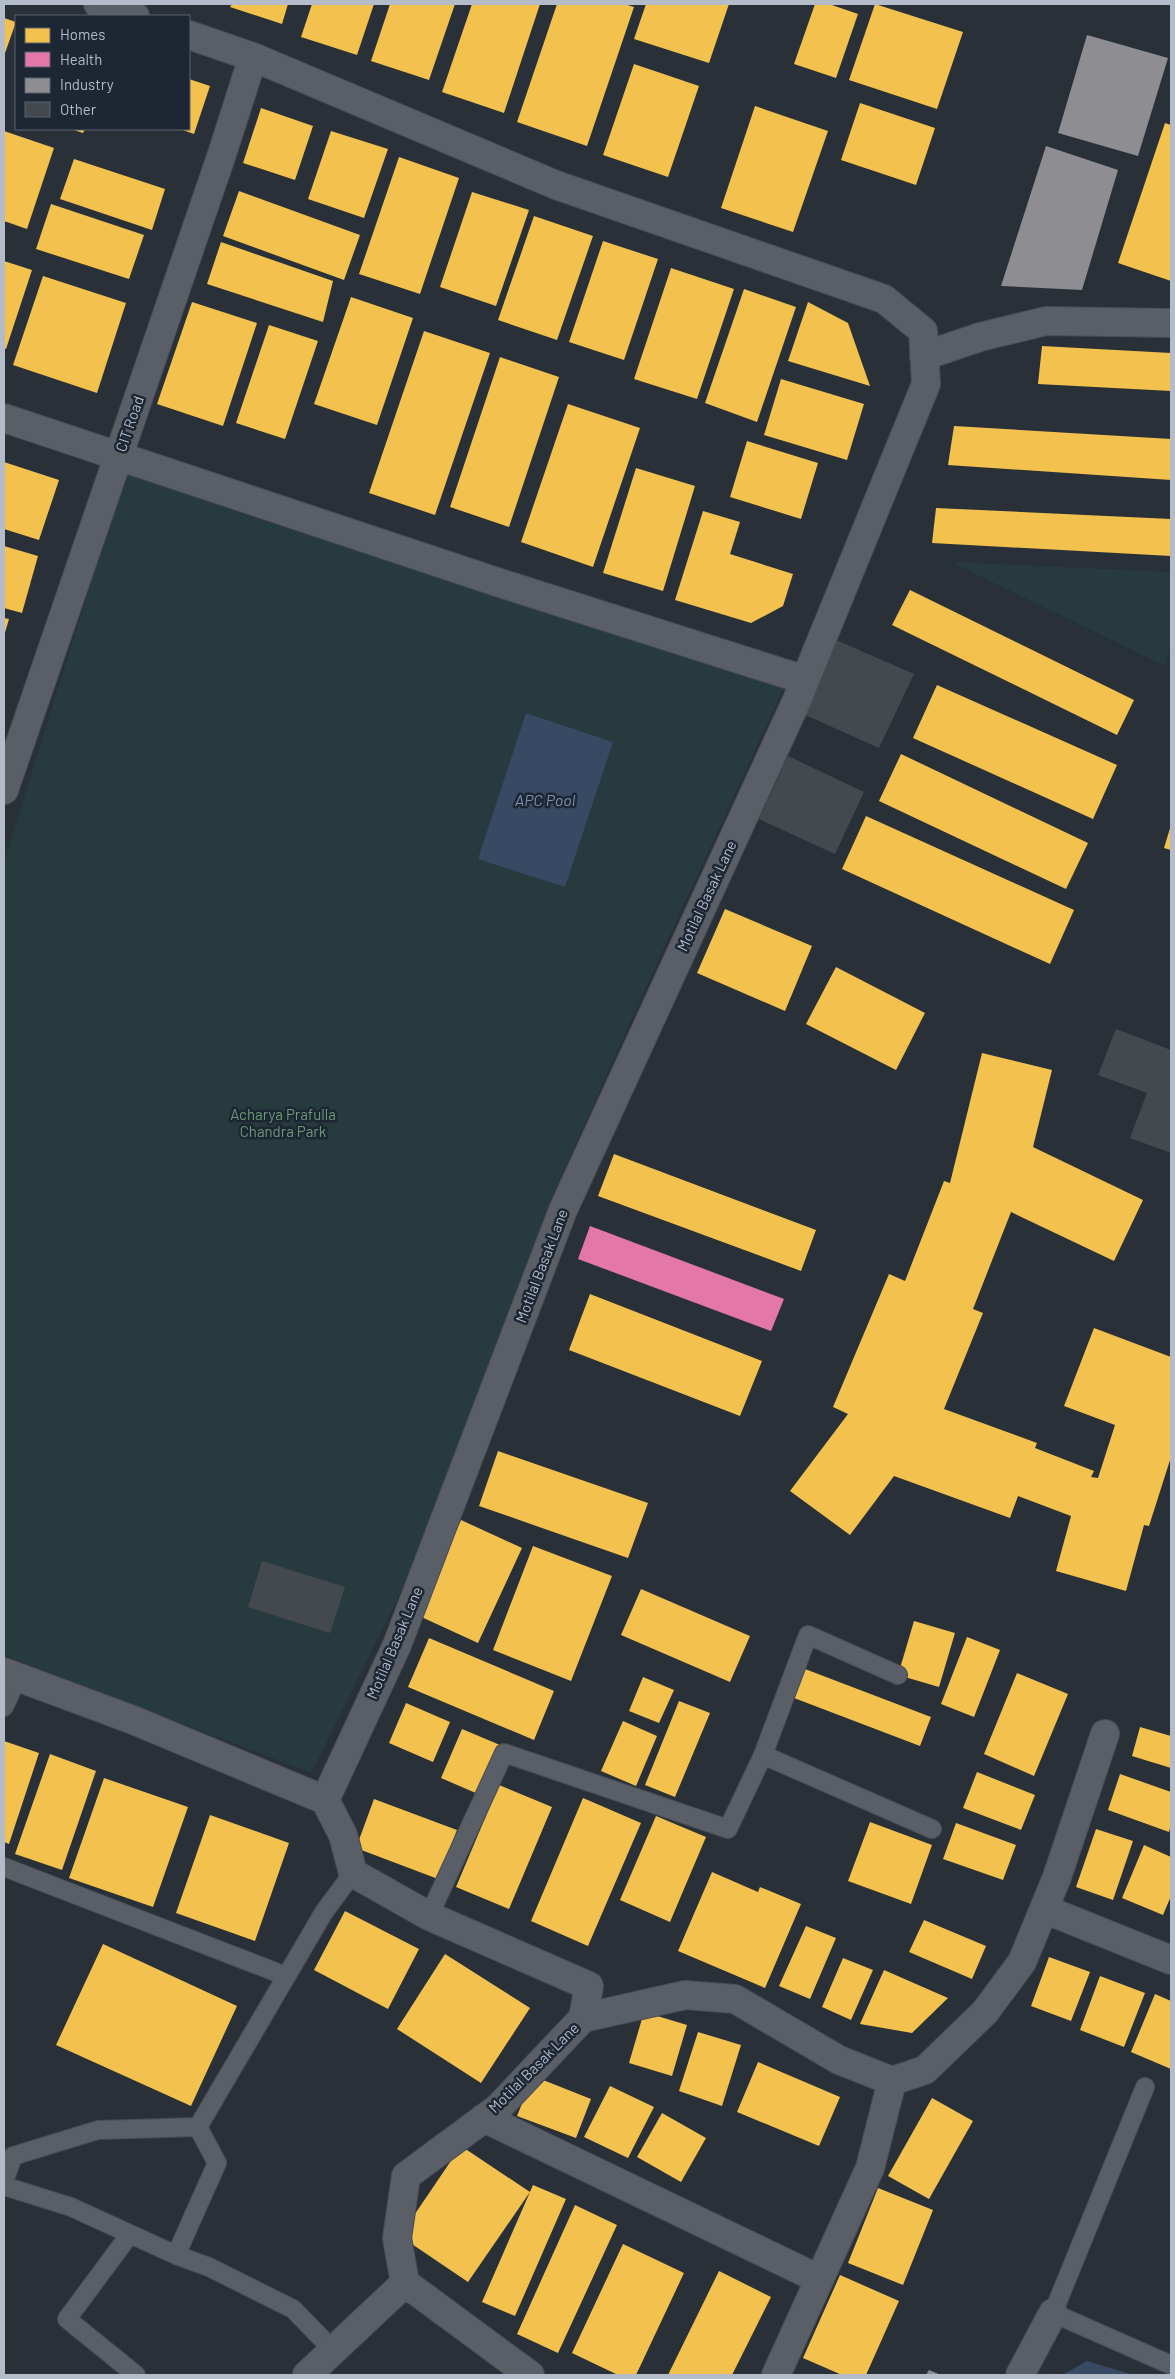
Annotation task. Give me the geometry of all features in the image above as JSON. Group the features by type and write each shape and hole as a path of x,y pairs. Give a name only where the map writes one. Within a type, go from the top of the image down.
{"street":[{"path":"98,4 132,15"},
{"name":"Motilal Basak Lane","path":"190,35 253,57 556,185 884,299 922,331 924,356 926,384 805,680 563,1210 397,1645 325,1800"},
{"name":"CIT Road","path":"4,790 253,57"},
{"path":"924,356 980,337 1046,321 1171,323"},
{"path":"4,418 500,583 805,680"},
{"path":"11,1675 133,1720 325,1800 342,1835 353,1873"},
{"path":"583,2018 685,1995 735,2000 839,2060 892,2081 925,2070 985,2012 1022,1962 1057,1878 1105,1734"},
{"name":"Motilal Basak Lane","path":"353,1873 429,1916 589,1986 583,2018 498,2108 406,2176 398,2238 405,2283"},
{"path":"1044,1909 1171,1960"},
{"path":"776,2375 870,2168 892,2081"},
{"path":"484,2118 819,2280"},
{"path":"307,2375 405,2283 530,2375"},
{"path":"1020,2375 1053,2313"}],"lane":[{"path":"429,1916 504,1753 728,1829 763,1755 808,1635 898,1675"},
{"path":"4,1707 11,1675"},
{"path":"763,1755 932,1829"},
{"path":"4,1867 286,1976"},
{"path":"198,2127 324,1912 353,1873"},
{"path":"1145,2087 1053,2313 1171,2365"},
{"path":"4,2181 13,2156 98,2130 198,2127"},
{"path":"176,2255 217,2163 198,2127"},
{"path":"4,2186 71,2207 176,2255 209,2267 293,2309 334,2351"},
{"path":"130,2234 67,2320 136,2375"}],"green space":[{"name":"Acharya Prafulla Chandra Park","path":"126,470 242,514 785,685 551,1199 416,1562 311,1773 4,1655 4,863"},
{"path":"951,562 1171,572 1171,646 1165,666"}],"water":[{"name":"APC Pool","path":"526,713 613,742 565,887 478,859"},
{"path":"1087,2361 1134,2375 1062,2375"}],"building: Homes":[{"path":"232,4 288,4 282,24 230,7"},
{"path":"312,4 374,4 357,55 301,37"},
{"path":"390,4 455,4 429,80 371,61"},
{"path":"472,4 540,4 504,113 442,92"},
{"path":"557,4 624,4 634,7 587,146 517,122"},
{"path":"646,4 729,4 709,63 634,39"},
{"path":"815,4 829,4 858,14 836,78 794,64"},
{"path":"875,4 963,32 937,109 849,80"},
{"path":"4,18 15,22 15,25 4,56"},
{"path":"634,64 699,86 668,177 603,155"},
{"path":"190,79 210,86 194,134 183,130 190,130"},
{"path":"860,103 935,128 916,185 841,160"},
{"path":"755,106 828,131 793,232 721,208"},
{"path":"261,108 313,126 295,180 243,163"},
{"path":"1165,123 1171,125 1171,281 1118,263"},
{"path":"74,130 84,130 83,133"},
{"path":"4,131 54,148 27,229 4,221"},
{"path":"331,131 388,149 364,218 308,199"},
{"path":"399,157 459,178 420,294 359,274"},
{"path":"74,159 165,189 152,230 60,199"},
{"path":"239,191 360,235 344,280 223,236"},
{"path":"472,192 529,210 496,306 440,287"},
{"path":"51,204 144,235 129,279 36,249"},
{"path":"534,216 593,236 557,340 498,320"},
{"path":"603,241 658,259 624,360 569,342"},
{"path":"221,242 333,281 323,322 207,284"},
{"path":"4,261 32,270 6,349 4,348"},
{"path":"671,268 734,289 697,399 634,379"},
{"path":"43,276 126,303 97,393 13,365"},
{"path":"744,289 796,307 757,422 705,403"},
{"path":"351,297 413,318 377,425 314,404"},
{"path":"192,302 257,323 223,426 157,404"},
{"path":"808,302 848,323 870,386 788,361"},
{"path":"269,325 318,341 285,439 236,423"},
{"path":"424,331 490,353 435,515 369,493"},
{"path":"1042,346 1171,353 1171,391 1038,384"},
{"path":"500,357 559,377 509,527 450,507"},
{"path":"781,379 864,404 847,460 764,435"},
{"path":"568,404 640,428 593,567 521,542"},
{"path":"954,426 1171,439 1171,480 948,465"},
{"path":"747,441 818,463 801,519 730,497"},
{"path":"4,462 59,480 39,540 4,529"},
{"path":"636,468 695,486 663,591 603,573"},
{"path":"936,508 1171,519 1171,556 932,543"},
{"path":"703,511 740,522 730,554 793,574 783,606 751,623 675,600"},
{"path":"4,546 38,556 22,613 4,608"},
{"path":"910,590 1134,700 1117,735 892,625"},
{"path":"4,618 9,619 4,636"},
{"path":"937,685 1117,765 1093,819 913,738"},
{"path":"901,754 1088,843 1066,889 879,801"},
{"path":"866,816 1074,910 1050,964 842,869"},
{"path":"1171,825 1171,850 1164,848"},
{"path":"725,909 812,946 785,1011 697,973"},
{"path":"836,967 925,1013 896,1070 806,1024"},
{"path":"982,1053 1052,1070 1033,1147 1143,1200 1114,1261 1011,1212 973,1309 983,1313 944,1409 1037,1443 1035,1448 1094,1471 1091,1477 1098,1478 1115,1425 1064,1406 1094,1328 1171,1357 1171,1457 1149,1526 1144,1525 1126,1591 1056,1571 1071,1516 1018,1496 1010,1518 894,1476 850,1535 790,1491 848,1414 833,1407 889,1274 905,1281 944,1181 950,1183"},
{"path":"614,1154 816,1230 801,1271 598,1196"},
{"path":"590,1294 762,1361 740,1416 569,1350"},
{"path":"498,1451 648,1503 628,1558 479,1506"},
{"path":"461,1520 522,1548 478,1643 417,1615"},
{"path":"533,1546 612,1576 571,1681 493,1650"},
{"path":"641,1589 750,1636 730,1682 621,1635"},
{"path":"914,1621 955,1633 939,1687 898,1675"},
{"path":"967,1637 1000,1650 974,1717 941,1704"},
{"path":"429,1638 554,1691 534,1740 408,1687"},
{"path":"805,1669 931,1717 920,1746 794,1698"},
{"path":"1017,1673 1068,1694 1034,1776 984,1754"},
{"path":"643,1677 674,1690 659,1723 629,1711"},
{"path":"679,1701 710,1713 675,1797 645,1785"},
{"path":"406,1703 450,1722 433,1762 389,1743"},
{"path":"623,1721 657,1736 636,1786 601,1771"},
{"path":"1140,1727 1171,1736 1171,1768 1132,1756"},
{"path":"462,1729 500,1745 478,1794 441,1778"},
{"path":"4,1741 39,1753 9,1844 4,1842"},
{"path":"50,1754 96,1771 62,1870 15,1854"},
{"path":"977,1772 1035,1795 1021,1830 963,1808"},
{"path":"1120,1774 1171,1792 1171,1824 1169,1832 1108,1810"},
{"path":"104,1778 188,1807 153,1907 69,1878"},
{"path":"499,1785 552,1807 509,1909 456,1887"},
{"path":"583,1798 641,1823 588,1946 531,1921"},
{"path":"374,1799 457,1830 438,1879 356,1848"},
{"path":"210,1815 289,1843 255,1941 176,1913"},
{"path":"656,1816 706,1837 670,1922 620,1900"},
{"path":"870,1822 932,1845 911,1904 848,1881"},
{"path":"956,1823 1016,1845 1003,1880 943,1859"},
{"path":"1096,1829 1133,1841 1113,1900 1076,1887"},
{"path":"1144,1845 1171,1857 1171,1896 1163,1915 1122,1898"},
{"path":"712,1872 758,1892 760,1887 801,1904 765,1988 678,1951"},
{"path":"345,1911 419,1949 388,2009 314,1970"},
{"path":"924,1920 986,1946 972,1979 909,1952"},
{"path":"806,1926 836,1938 810,1999 779,1986"},
{"path":"103,1944 237,2006 191,2106 56,2045"},
{"path":"445,1954 530,2008 481,2083 397,2029"},
{"path":"1049,1957 1090,1972 1071,2021 1031,2006"},
{"path":"843,1958 873,1970 851,2020 822,2007"},
{"path":"884,1970 948,1998 912,2033 860,2024"},
{"path":"1100,1976 1145,1993 1124,2047 1080,2030"},
{"path":"1155,1994 1171,2001 1171,2069 1131,2052"},
{"path":"644,2012 687,2025 672,2076 629,2063"},
{"path":"698,2032 741,2045 722,2106 679,2091"},
{"path":"758,2062 840,2097 819,2146 737,2112"},
{"path":"533,2076 591,2099 576,2138 517,2116"},
{"path":"610,2086 654,2107 628,2158 584,2137"},
{"path":"932,2098 973,2121 929,2199 888,2176"},
{"path":"662,2113 706,2138 681,2182 637,2157"},
{"path":"461,2146 530,2192 468,2282 400,2236"},
{"path":"533,2185 566,2199 515,2316 482,2302"},
{"path":"878,2188 933,2210 903,2285 848,2263"},
{"path":"575,2205 617,2225 558,2353 517,2334"},
{"path":"623,2244 684,2273 636,2375 618,2375 572,2353"},
{"path":"719,2271 771,2297 732,2375 668,2375"},
{"path":"840,2275 899,2301 866,2375 842,2375 803,2358"}],"building: Health":[{"path":"590,1226 784,1299 771,1331 578,1259"}],"building: Industry":[{"path":"1087,35 1168,58 1138,156 1058,133"},
{"path":"1046,146 1118,170 1082,290 1001,286"},
{"path":"929,2370 941,2375 926,2375"}],"building: Other":[{"path":"836,640 914,674 879,748 803,714"},
{"path":"788,756 864,792 835,854 759,819"},
{"path":"1116,1029 1171,1050 1171,1153 1130,1138 1147,1093 1098,1075"},
{"path":"262,1561 345,1587 330,1633 248,1607"}]}
